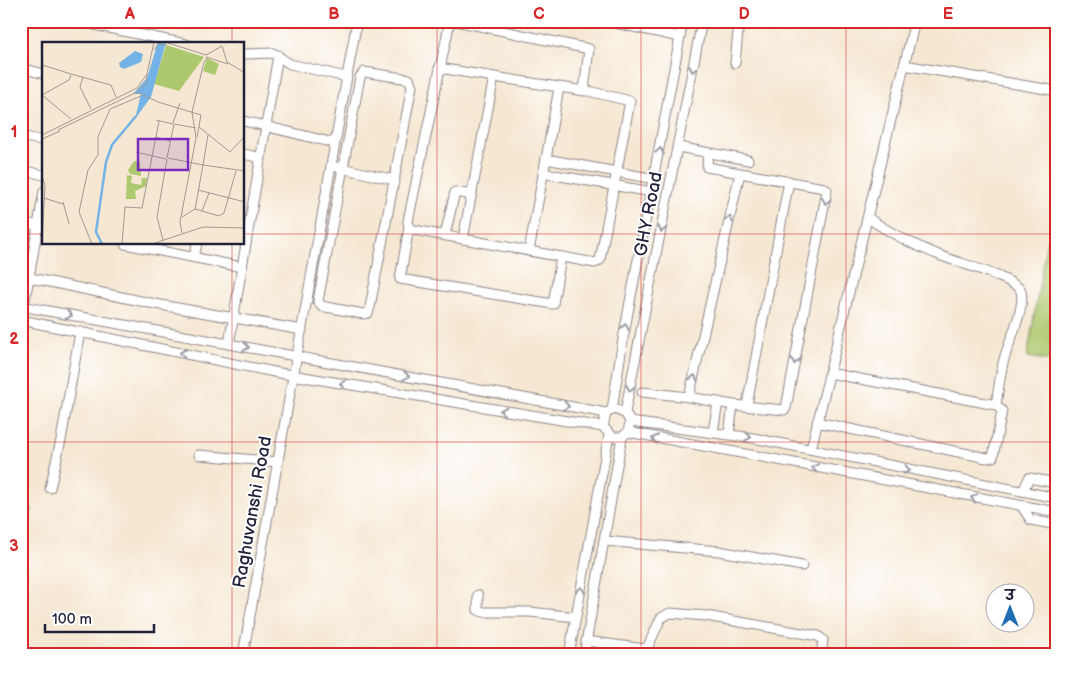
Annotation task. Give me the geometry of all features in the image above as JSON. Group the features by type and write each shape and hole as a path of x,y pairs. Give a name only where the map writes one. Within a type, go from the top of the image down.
{"street":[{"path":"75,21 176,42"},
{"name":"Raghuvanshi Road","path":"243,655 357,21"},
{"path":"450,21 408,221 409,227 400,279 553,304 561,257"},
{"path":"456,21 589,49 584,91"},
{"path":"606,21 680,36"},
{"name":"GHY Road","path":"570,655 609,412 655,179 683,21"},
{"name":"GHY Road","path":"625,412 702,21"},
{"path":"735,64 739,21"},
{"path":"811,449 915,21"},
{"path":"245,54 278,55 290,64 346,77"},
{"path":"229,344 278,55"},
{"path":"904,65 1057,91"},
{"path":"21,68 42,73"},
{"path":"409,227 596,263 600,261 615,184 630,101 584,91 439,68"},
{"path":"368,72 409,79 412,86 395,180 369,311 360,314 319,305 318,301 342,168 361,75 368,72"},
{"path":"464,239 494,77"},
{"path":"529,251 559,88"},
{"path":"245,121 334,143"},
{"path":"21,136 42,140"},
{"path":"678,147 748,160"},
{"path":"642,392 689,397 733,405 783,410 786,408 828,193 824,188 706,166 708,153"},
{"path":"245,154 261,158"},
{"path":"546,159 655,179"},
{"path":"330,166 395,180"},
{"path":"21,170 42,175"},
{"path":"544,173 652,192"},
{"path":"689,397 740,173"},
{"path":"747,405 789,181"},
{"path":"445,235 455,192 472,196"},
{"path":"868,218 926,250 1004,280 1020,289 1023,298 1006,351 996,405"},
{"path":"21,222 41,226 25,277 23,306 609,412 625,412 630,422 625,435 604,541 585,654"},
{"path":"136,245 168,248 194,258 242,268"},
{"path":"194,258 197,245"},
{"path":"25,277 302,330"},
{"path":"21,320 294,375 1057,512"},
{"path":"50,488 61,440 80,332"},
{"path":"817,422 990,458 994,454 1002,415 1001,409 996,405 829,373"},
{"path":"713,432 718,402"},
{"path":"728,434 733,405"},
{"path":"630,422 728,434 1057,498"},
{"path":"198,455 278,462"},
{"path":"949,493 952,478"},
{"path":"1024,491 1029,478 1057,483"},
{"path":"1022,507 1031,520 1057,525"},
{"path":"604,541 719,551 802,566"},
{"path":"478,595 478,610 483,612 530,612 576,617"},
{"path":"586,641 644,652 653,639 661,618 670,613 706,616 818,636 822,640 822,655"}],"green space":[{"path":"1047,240 1057,241 1057,362 1027,357"},
{"path":"21,505 32,509 21,560"}]}
